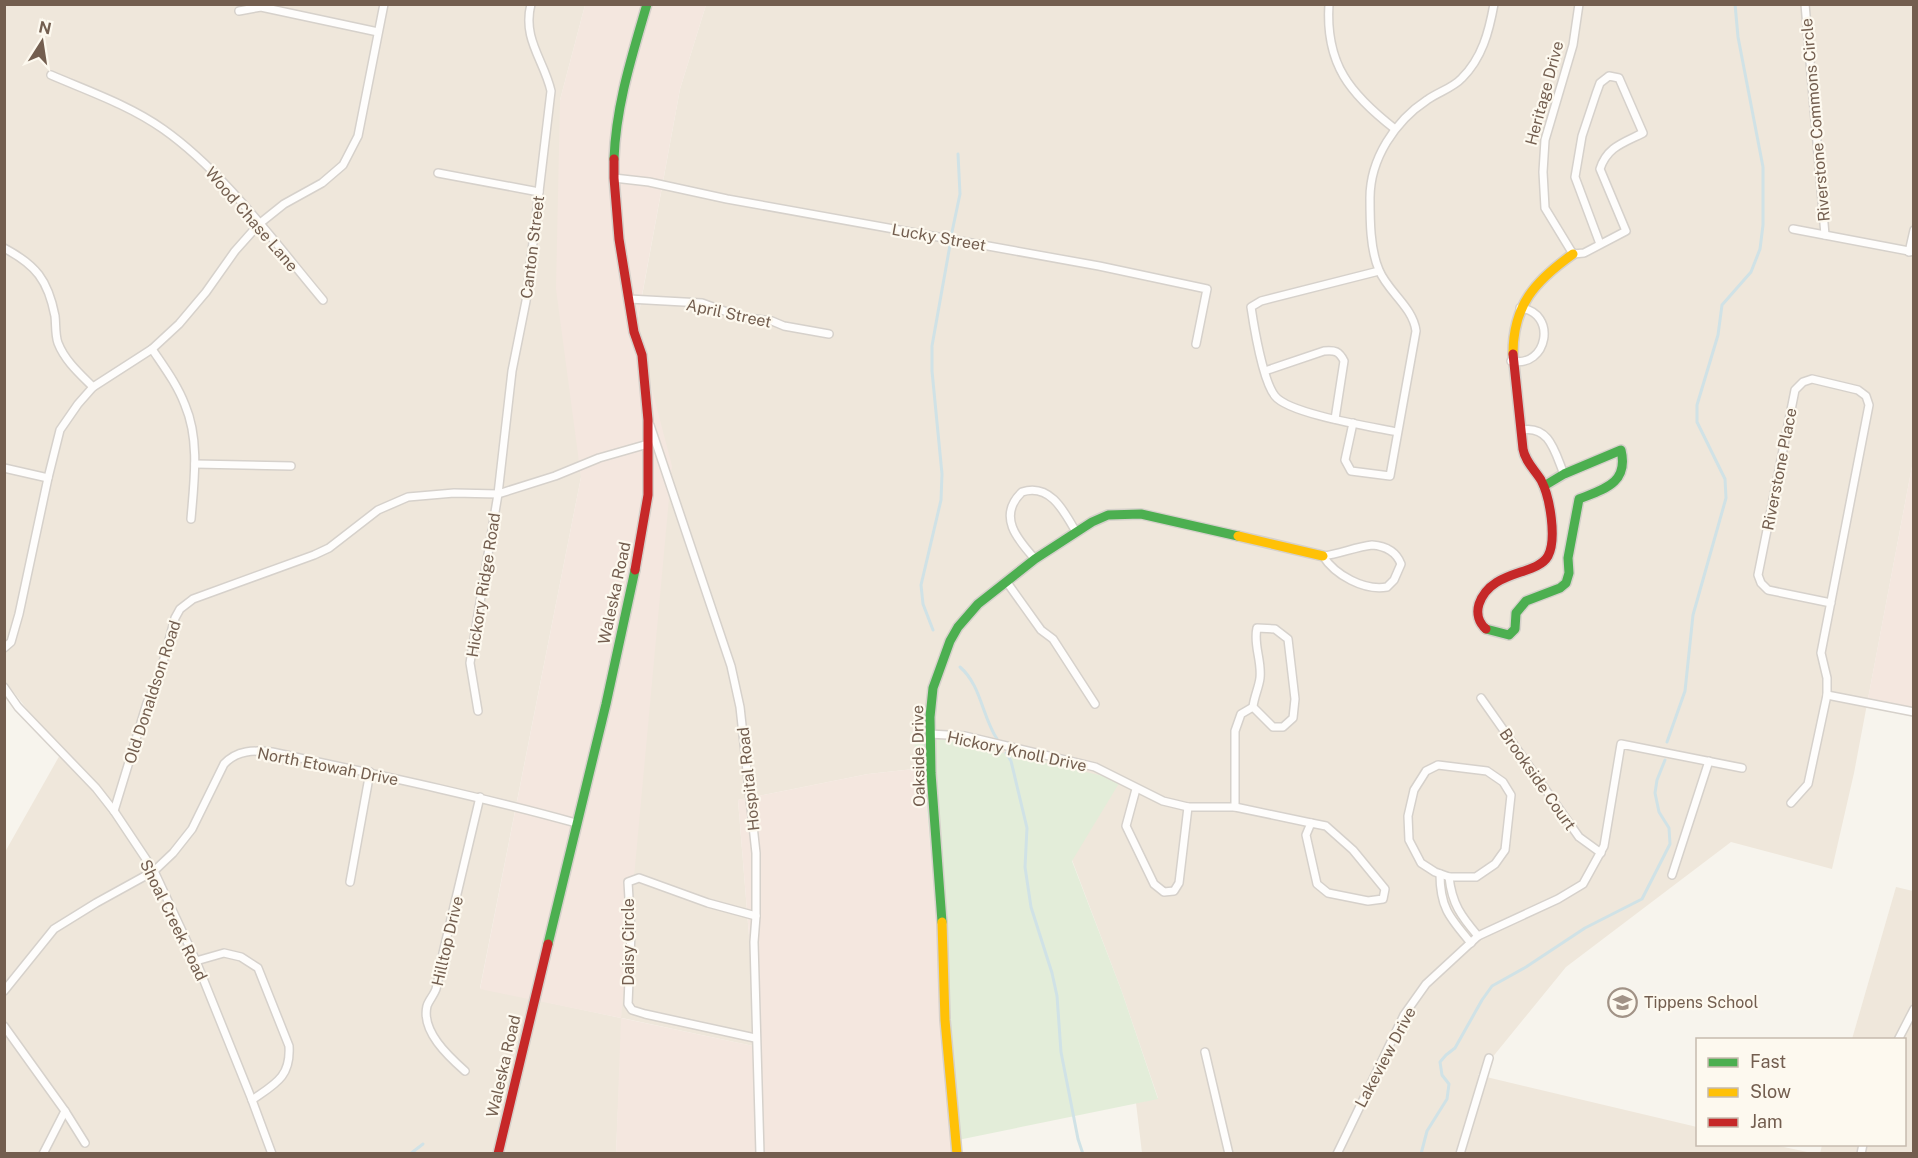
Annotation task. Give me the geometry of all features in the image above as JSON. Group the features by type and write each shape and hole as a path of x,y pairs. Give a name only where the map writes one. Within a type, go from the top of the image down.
{"street":[{"path":"4,648 10,642 19,614 60,430 93,387 152,349 179,324 206,292 235,251 259,225 284,204 322,183 343,165 358,136 384,4"},
{"name":"Canton Street","path":"498,494 512,371 526,301 551,91 549,79 530,39 531,4"},
{"name":"Waleska Road","path":"498,1154 606,704 637,563 648,495 648,420 642,355 634,332 619,239 614,178 615,138 622,90 647,4"},
{"name":"Waleska Road","path":"639,32 653,4"},
{"path":"1329,4 1328,24 1331,47 1347,81 1360,100 1395,129"},
{"path":"1353,423 1345,460 1351,471 1390,476 1416,331 1413,318 1379,271 1372,246 1370,197 1373,174 1395,129 1407,116 1427,100 1460,80 1474,65 1489,30 1494,4"},
{"name":"Heritage Drive","path":"1573,254 1545,208 1542,172 1545,140 1573,45 1579,4"},
{"name":"Riverstone Commons Circle","path":"1805,4 1825,235"},
{"path":"239,11 261,7 378,32"},
{"name":"Wood Chase Lane","path":"51,75 114,102 163,129 214,173 323,300"},
{"path":"1544,486 1564,474 1621,450 1624,466 1616,482 1579,499 1568,558 1569,573 1566,583 1560,588 1526,601 1516,613 1515,629 1509,635 1493,634 1481,625 1478,617 1479,605 1484,593 1490,586 1542,562 1550,552 1548,494 1523,456 1522,430 1511,361 1513,333 1521,308 1540,278 1554,266 1573,254 1584,253 1626,231 1600,169 1604,158 1612,149 1642,133 1619,78 1609,76 1600,83 1596,94 1582,136 1575,177 1600,244"},
{"path":"438,173 539,192"},
{"name":"Lucky Street","path":"614,178 649,182 727,199 1099,266 1207,289 1196,344"},
{"name":"Riverstone Commons Circle","path":"1793,229 1911,252 1914,230"},
{"path":"4,248 25,258 42,277 51,296 57,342 68,360 93,387"},
{"path":"1379,271 1262,301 1251,307 1265,371 1275,396 1297,409 1397,432"},
{"name":"April Street","path":"629,299 702,303 741,317 772,321 784,326 829,334"},
{"path":"1511,361 1526,361 1535,356 1542,348 1545,338 1544,327 1539,318 1532,311 1521,308"},
{"path":"152,349 174,382 186,407 195,464 191,519"},
{"path":"1265,371 1324,351 1333,350 1340,353 1344,361 1335,419"},
{"name":"Riverstone Place","path":"1791,803 1808,784 1827,695 1827,678 1821,653 1831,603 1869,405 1866,396 1858,390 1812,379 1803,382 1795,390 1758,575 1761,583 1768,590 1831,603"},
{"name":"Hospital Road","path":"648,420 731,666 740,707 756,853 754,942 760,1154"},
{"path":"1522,430 1534,429 1548,437 1564,474"},
{"name":"Old Donaldson Road","path":"114,811 147,703 159,677 175,618 185,604 216,589 314,555 328,548 378,510 393,502 421,495 498,494 555,476 599,458 648,444"},
{"path":"195,464 291,466"},
{"path":"4,468 48,478"},
{"path":"1035,559 1015,533 1010,522 1012,504 1022,492 1039,490 1046,493 1054,500 1076,532"},
{"name":"Hickory Ridge Road","path":"478,711 470,663 498,494"},
{"name":"Oakside Drive","path":"957,1154 945,1020 943,941 930,734 933,688 950,641 958,627 978,604 1035,559 1092,522 1108,515 1141,514 1323,556 1341,554 1361,546 1383,546 1391,551 1401,564 1394,580 1387,587 1370,587 1349,579 1328,565 1323,556"},
{"path":"1006,581 1041,630 1053,639 1095,704"},
{"path":"1235,807 1235,730 1241,714 1253,707 1260,679 1260,663 1254,638 1257,628 1275,629 1288,639 1295,699 1293,718 1283,727 1273,727 1253,707"},
{"name":"Shoal Creek Road","path":"4,687 18,707 96,788 154,871 196,961 272,1154"},
{"path":"1827,695 1914,712"},
{"name":"Brookside Court","path":"1481,698 1579,837 1601,853"},
{"name":"Hickory Knoll Drive","path":"930,734 965,736 1095,767 1157,800 1188,807 1235,807 1326,826 1353,850 1385,889 1383,898 1368,901 1328,893 1317,884 1306,835 1311,823"},
{"name":"Lakeview Drive","path":"1336,1154 1404,1015 1426,984 1478,936 1558,899 1583,884 1604,846 1621,744 1709,761"},
{"name":"North Etowah Drive","path":"4,991 54,929 154,871 184,841 224,764 236,754 264,751 369,772 480,797 576,823"},
{"path":"1672,875 1709,761 1742,768"},
{"path":"1438,765 1487,771 1503,782 1511,795 1504,850 1495,864 1476,877 1449,877 1421,863 1409,840 1408,816 1414,790 1426,771 1438,765"},
{"path":"350,882 369,772"},
{"path":"1136,789 1126,826 1154,884 1164,892 1174,891 1179,883 1188,807"},
{"name":"Hilltop Drive","path":"465,1071 450,1058 426,1024 428,1005 439,978 480,797"},
{"path":"1440,874 1440,893 1444,906 1452,921 1471,943"},
{"path":"1449,877 1454,902 1478,936"},
{"name":"Daisy Circle","path":"756,916 708,903 639,878 628,882 631,932 628,1005 632,1010 756,1038"},
{"path":"196,961 225,953 241,957 258,968 289,1047 290,1059 280,1080 252,1100"},
{"path":"1899,1038 1914,1009"},
{"path":"4,1026 85,1143"},
{"path":"1205,1052 1229,1154"},
{"path":"1460,1154 1489,1058"},
{"path":"43,1154 65,1111"}],"shaded area":[{"path":"5,5 585,5 560,100 581,477 480,988 621,1018 636,329 680,89 706,5 1913,5 1913,461 1854,773 1832,869 1731,842 1566,967 1478,1075 1696,1127 1696,1146 1779,1146 1812,1153 1142,1153 1136,1103 1158,1098 1122,992 1072,860 911,733 923,768 868,774 738,800 758,1047 622,1018 616,1153 5,1153 5,852 61,753 5,681"},
{"path":"585,5 706,5 680,89 636,328 672,466 621,1018 480,989 581,477 556,289 560,100"},
{"path":"1913,461 1913,712 1867,704"},
{"path":"923,768 959,1153 616,1153 621,1018 758,1047 738,800 868,774"},
{"path":"1896,887 1913,891 1913,1153 1820,1154 1822,1146 1906,1146 1906,1038 1852,1038"}],"green space":[{"path":"910,732 1121,780 1072,861 1122,992 1158,1099 958,1140 923,768"}],"waterway":[{"path":"1667,742 1685,691 1693,615 1726,498 1725,479 1697,422 1697,405 1718,335 1722,305 1751,272 1760,249 1763,225 1763,167 1738,37 1735,4"},
{"path":"952,232 960,194 958,154"},
{"path":"933,630 923,604 921,585 941,500 942,474 932,371 932,346 950,245"},
{"path":"960,667 973,683 997,739"},
{"path":"1006,753 1011,761 1027,828 1025,867 1031,907 1057,996 1061,1052 1083,1154"},
{"path":"1421,1154 1427,1131 1447,1099 1449,1084 1442,1075 1440,1062 1455,1048 1492,986 1526,967 1585,928 1642,899 1670,844 1669,828 1659,812 1655,793 1657,780 1665,760"},
{"path":"410,1154 423,1144"}],"traffic: fast":[{"path":"614,159 621,100 647,4"},
{"path":"1486,629 1509,635 1515,629 1516,613 1526,601 1560,588 1566,583 1569,573 1568,558 1579,499 1605,488 1618,477 1623,461 1621,450 1564,474 1544,486"},
{"path":"942,922 931,773 930,717 933,688 950,641 958,627 978,604 1035,559 1092,522 1108,515 1141,514 1238,536"},
{"path":"548,944 606,704 635,570"}],"traffic: slow":[{"path":"1513,354 1517,322 1529,296 1548,274 1573,254"},
{"path":"1238,536 1323,556"},
{"path":"942,922 945,1020 957,1154"}],"traffic: jam":[{"path":"614,159 619,239 634,332 642,355 648,420 648,495 635,570"},
{"path":"1486,629 1478,615 1479,604 1485,593 1503,579 1542,562 1548,556 1552,539 1550,507 1544,487 1523,449 1513,354"},
{"path":"498,1154 548,944"}],"place":[{"name":"Tippens School","path":"1623,1002"}]}
